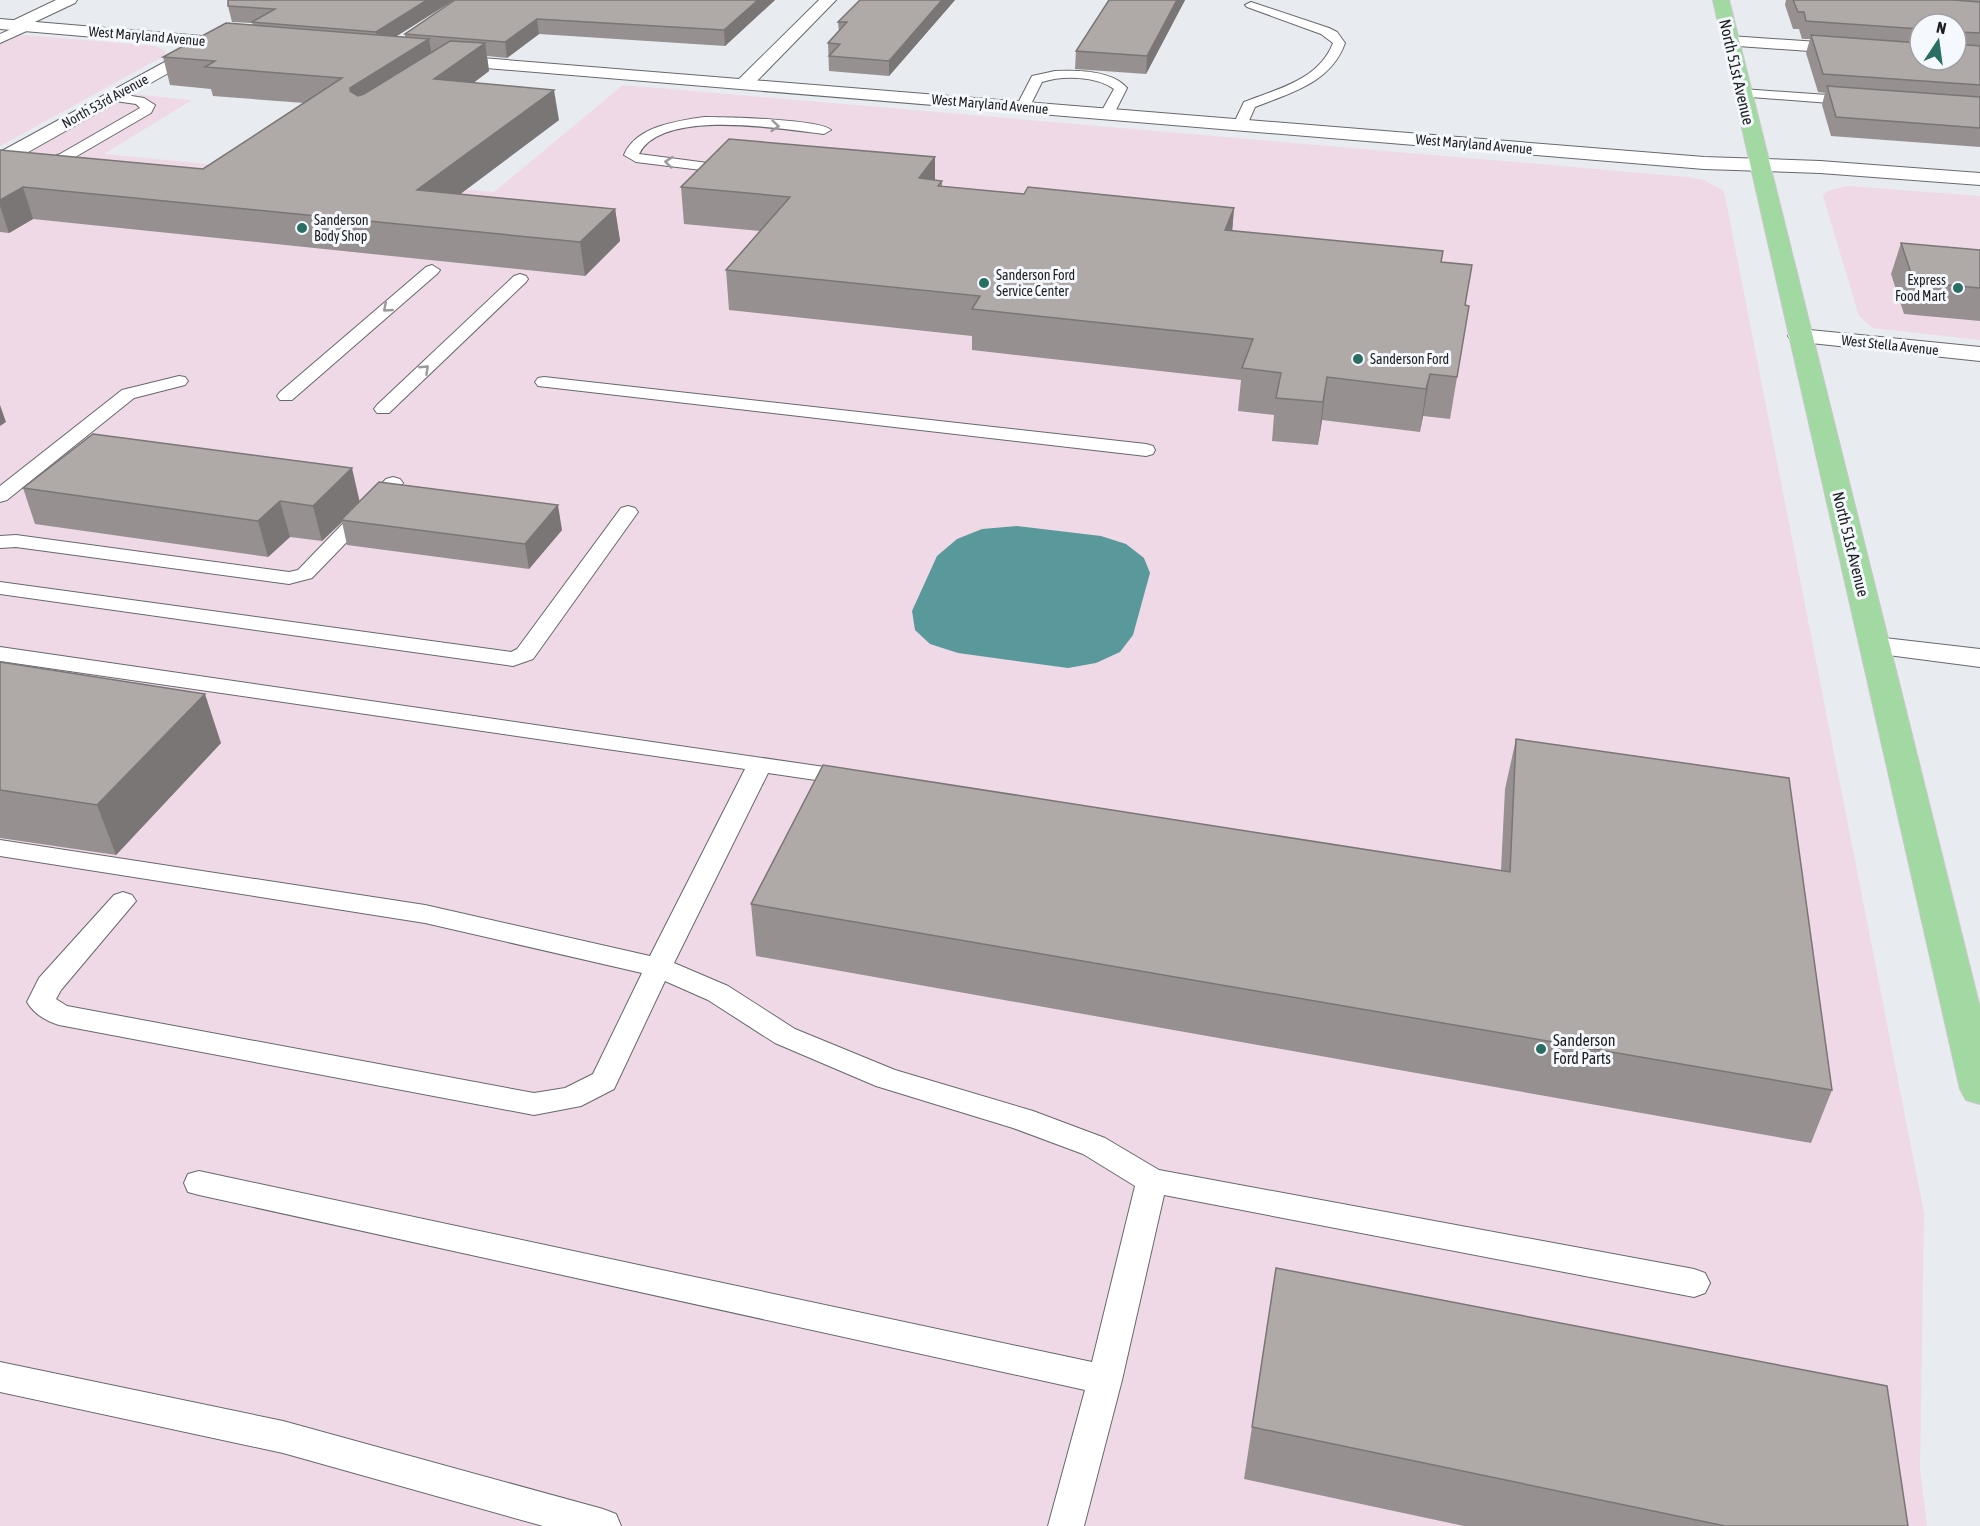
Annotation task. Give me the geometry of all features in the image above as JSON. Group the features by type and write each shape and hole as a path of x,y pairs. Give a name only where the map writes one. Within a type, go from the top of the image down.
{"main road":[{"name":"North 51st Avenue","path":"1720,0 1980,1089"}],"street":[{"path":"14,25 69,0"},
{"path":"744,84 828,0"},
{"name":"West Maryland Avenue","path":"14,25 257,45"},
{"path":"1730,41 1908,53"},
{"name":"North 53rd Avenue","path":"2,159 211,42"},
{"name":"West Maryland Avenue","path":"441,64 744,84 1704,163 1760,164 1980,179"},
{"name":"West Stella Avenue","path":"1800,336 1980,354"},
{"path":"1876,646 1980,658"}],"lane":[{"path":"1240,125 1249,105 1312,78 1324,69 1339,43 1333,35 1325,31 1251,5"},
{"path":"0,39 14,25"},
{"path":"1023,107 1036,79 1050,76 1077,76 1108,81 1121,88 1107,114"},
{"path":"1742,93 1873,102"},
{"path":"2,159 52,162 146,110 148,105 139,101 113,97"},
{"path":"726,170 636,158 631,155 633,149 653,132 672,124 689,121 711,120 824,130"},
{"path":"286,396 432,270"},
{"path":"383,409 520,279"},
{"path":"0,496 128,394 179,381"},
{"path":"544,382 1146,450"},
{"path":"0,542 16,541 289,578 305,574 393,483"},
{"path":"0,588 513,659 525,654 628,512"},
{"path":"0,654 867,779"},
{"path":"123,901 49,985 40,1002 59,1015 534,1104 571,1098 604,1081 658,967 760,764"},
{"path":"0,848 424,914 658,967 718,993 785,1036 886,1078 1022,1119 1094,1146 1152,1180 1694,1283"},
{"path":"1066,1526 1105,1380 1152,1180"},
{"path":"198,1183 1105,1380"},
{"path":"0,1377 283,1437 603,1526"}],"shaded area":[{"path":"0,33 156,46 166,52 162,57 0,146"},
{"path":"623,85 1688,177 1704,180 1724,191 1924,1213 1920,1469 1927,1526 0,1526 0,168 132,94 192,100 104,154 494,192"},
{"path":"1847,186 1980,196 1980,340 1873,328 1859,316 1823,196 1827,191"}],"water":[{"path":"1017,526 1101,536 1126,544 1144,558 1150,573 1133,635 1120,652 1096,663 1068,668 958,653 930,644 915,630 912,611 937,556 957,539 982,529"}],"building":[{"path":"228,0 427,0 376,32 252,22 275,9 228,6"},
{"path":"455,0 758,0 724,30 537,19 505,42 405,34"},
{"path":"860,0 942,0 889,61 829,56 840,44 828,43 847,22 838,22"},
{"path":"1109,0 1177,0 1147,56 1076,51"},
{"path":"1793,0 1980,2 1980,33 1968,32 1968,12 1908,12 1908,28 1806,21 1804,12 1798,12"},
{"path":"226,23 429,39 350,88 350,91 358,96 450,41 485,43 434,79 554,90 417,190 615,209 580,242 23,187 0,200 0,150 203,169 342,78 205,67 215,61 163,57"},
{"path":"1811,35 1908,42 1908,72 1968,72 1968,45 1980,46 1980,85 1823,74"},
{"path":"1827,86 1980,97 1980,128 1836,117"},
{"path":"729,139 935,157 919,178 942,181 938,186 1024,194 1028,187 1234,208 1225,230 1443,251 1441,262 1472,265 1465,305 1469,306 1457,377 1430,374 1426,389 1327,377 1323,402 1276,398 1281,373 1242,368 1253,339 972,309 980,296 726,270 790,197 681,187"},
{"path":"1901,243 1980,250 1980,288 1914,282"},
{"path":"93,434 352,468 313,506 280,501 258,521 23,488"},
{"path":"379,482 558,505 525,544 341,520"},
{"path":"0,662 205,694 97,805 0,790"},
{"name":"Sanderson Ford Parts","path":"1516,739 1789,778 1832,1090 751,904 823,765 1510,872"},
{"path":"1276,1268 1887,1386 1908,1526 1725,1526 1252,1427"}],"place":[{"name":"Sanderson Body Shop","path":"302,228"},
{"name":"Sanderson Ford Service Center","path":"984,283"},
{"name":"Express Food Mart","path":"1958,288"},
{"name":"Sanderson Ford","path":"1358,359"},
{"name":"Sanderson Ford Parts","path":"1541,1049"}]}
